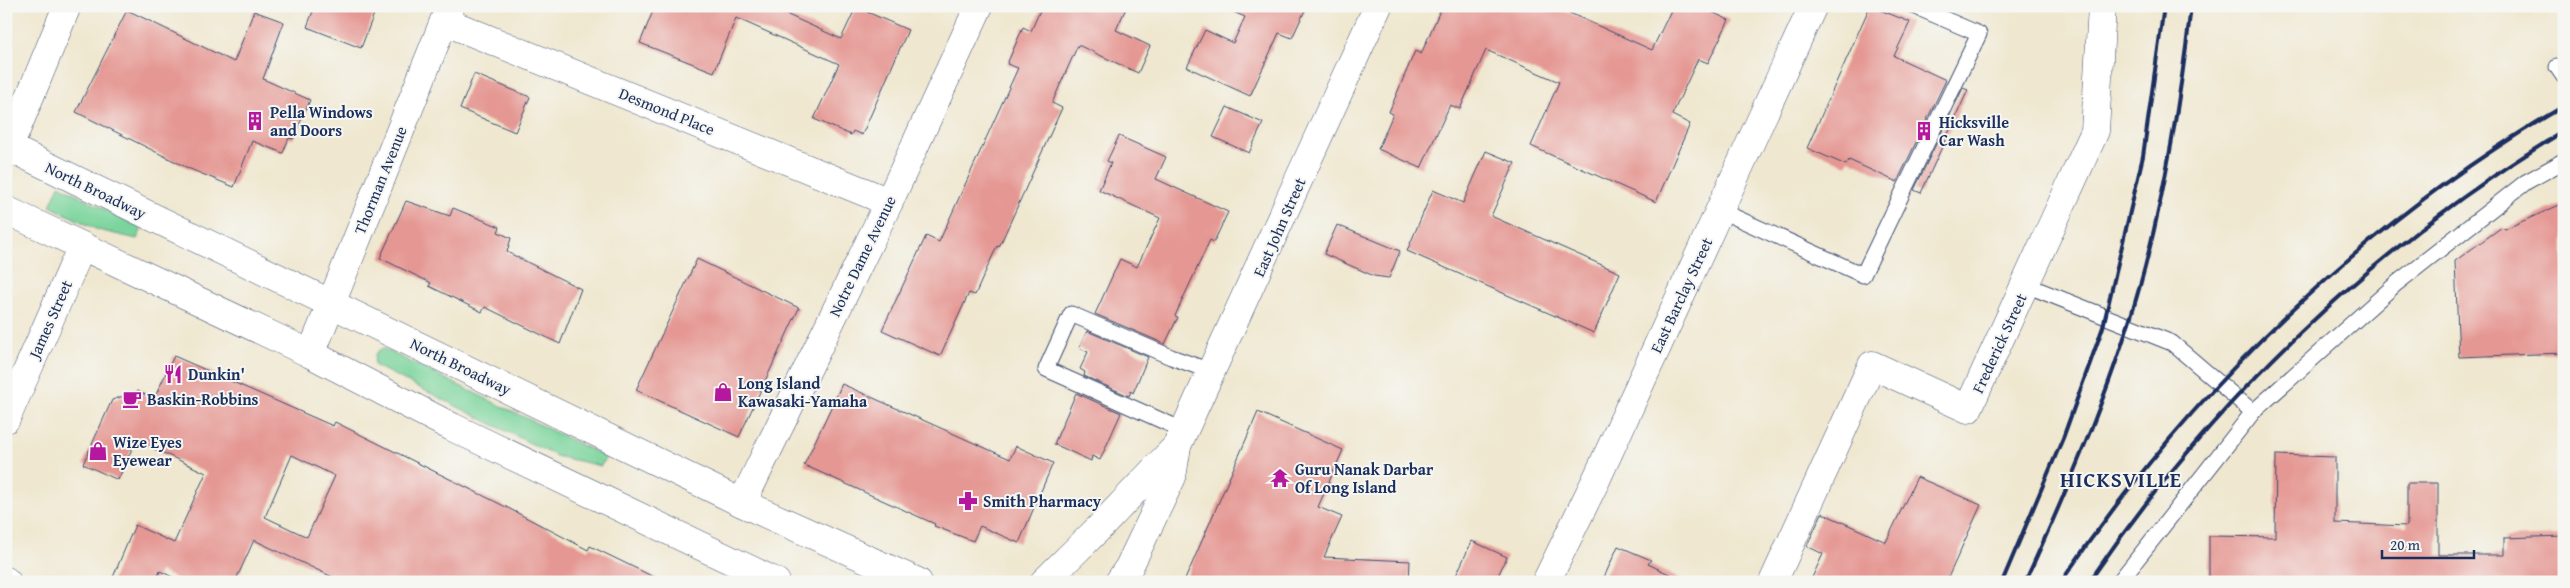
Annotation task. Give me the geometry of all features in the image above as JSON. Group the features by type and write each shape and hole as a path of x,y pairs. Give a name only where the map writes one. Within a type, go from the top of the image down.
{"street":[{"path":"7,150 67,6"},
{"name":"Notre Dame Avenue","path":"742,504 889,202 979,6"},
{"name":"East John Street","path":"1119,582 1129,567 1172,476 1181,439 1378,6"},
{"name":"East Barclay Street","path":"1546,582 1597,478 1812,6"},
{"name":"Frederick Street","path":"1773,582 1872,365 1968,409 2095,131 2102,6"},
{"name":"Desmond Place","path":"447,14 889,202"},
{"name":"Thorman Avenue","path":"311,354 447,14"},
{"name":"North Broadway","path":"7,150 742,504 918,582"},
{"path":"6,210 311,354 452,428 776,582"},
{"name":"James Street","path":"6,419 82,246"},
{"name":"East John Street","path":"1044,582 1181,439"}],"lane":[{"path":"1719,210 1863,275 1979,34 1914,6"},
{"path":"2119,582 2253,412 2397,283 2526,182 2564,161"},
{"path":"2026,285 2172,343 2253,412"},
{"path":"1181,439 1046,369 1071,314 1171,357 1213,372"}],"green space":[{"path":"59,185 142,229 137,239 98,230 50,206"},
{"path":"382,348 606,457 601,466 556,456 374,365 375,354"}],"building":[{"path":"315,6 377,6 361,48 307,27"},
{"path":"655,6 768,6 841,39 856,7 908,30 862,135 853,131 851,135 814,119 839,64 736,18 714,72 640,43"},
{"path":"1042,6 1127,6 1116,30 1150,46 1138,73 1078,45 1052,103 1062,108 999,247 997,246 975,295 969,293 940,356 882,330 926,236 939,242 1018,68 1007,64 1023,27 1031,31"},
{"path":"1220,6 1307,6 1292,38 1279,33 1250,96 1187,67 1205,30 1233,43 1245,17"},
{"path":"1442,6 1554,6 1652,50 1673,6 1699,6 1729,20 1708,63 1698,59 1672,115 1690,124 1656,202 1531,146 1559,82 1486,50 1460,109 1450,105 1421,168 1378,149 1393,114 1389,112 1415,51 1421,54"},
{"path":"1870,6 1910,22 1894,56 1946,80 1897,182 1849,160 1846,165 1807,148"},
{"path":"127,10 234,62 254,11 284,22 263,79 310,100 293,139 289,138 283,153 252,141 234,187 190,169 76,112"},
{"path":"474,74 530,97 515,132 460,109"},
{"path":"1963,88 1968,90 1921,193 1914,190"},
{"path":"1227,107 1263,123 1249,153 1213,137"},
{"path":"1119,136 1166,157 1156,179 1228,212 1214,242 1210,240 1175,316 1178,317 1165,344 1095,314 1120,259 1137,267 1160,218 1099,190 1111,163 1107,161"},
{"path":"1486,151 1515,163 1491,216 1620,273 1594,333 1407,251 1433,190 1463,203"},
{"path":"406,201 450,216 453,208 500,227 498,232 511,238 507,252 581,289 560,344 485,307 482,312 429,286 431,283 380,258"},
{"path":"2564,203 2564,353 2459,357 2455,261 2502,227 2505,229"},
{"path":"1337,225 1400,251 1389,278 1374,276 1324,254"},
{"path":"697,259 799,308 739,437 636,390"},
{"path":"1087,331 1148,357 1133,393 1131,391 1129,396 1084,376 1085,372 1080,369 1088,352 1079,348"},
{"path":"174,356 333,426 335,422 588,550 590,546 664,582 343,582 254,540 235,582 183,582 160,571 156,582 111,582 135,525 174,543 206,473 136,440 118,480 83,464 112,400 138,391 154,399","holes":["292,455 335,476 307,537 265,517"]},
{"path":"842,384 1010,459 1016,446 1053,463 1019,543 980,526 973,541 934,526 935,524 804,465"},
{"path":"1076,393 1121,413 1100,460 1092,456 1091,461 1054,444"},
{"name":"Guru Nanak Darbar Of Long Island","path":"1258,412 1343,450 1318,507 1342,517 1324,557 1410,561 1409,582 1184,582"},
{"path":"2276,455 2335,457 2335,523 2407,526 2407,483 2438,483 2438,555 2504,555 2504,538 2564,536 2564,582 2209,582 2209,536 2275,537"},
{"path":"1917,477 1981,505 1946,582 1810,582 1823,554 1807,546 1822,513 1886,542"},
{"path":"1472,541 1507,557 1495,582 1453,582"},
{"path":"1618,546 1651,560 1648,564 1686,582 1602,582"}],"railway":[{"path":"2002,582 2063,438 2103,327 2143,156 2164,6"},
{"path":"2025,582 2092,427 2134,307 2153,235 2167,170 2183,72 2191,6"},
{"path":"2061,582 2112,511 2166,443 2224,378 2286,316 2351,257 2419,203 2490,152 2564,106"},
{"path":"2089,582 2137,515 2189,451 2244,390 2302,331 2364,276 2428,224 2495,175 2564,131"}],"place":[{"name":"Pella Windows and Doors","path":"255,121"},
{"name":"Hicksville Car Wash","path":"1924,131"},
{"name":"Dunkin'","path":"173,374"},
{"name":"Long Island Kawasaki-Yamaha","path":"723,392"},
{"name":"Baskin-Robbins","path":"132,399"},
{"name":"Wize Eyes Eyewear","path":"98,451"},
{"name":"Guru Nanak Darbar Of Long Island","path":"1280,478"},
{"name":"Smith Pharmacy","path":"968,501"}],"district":[{"name":"HICKSVILLE","path":"2121,480"}]}
